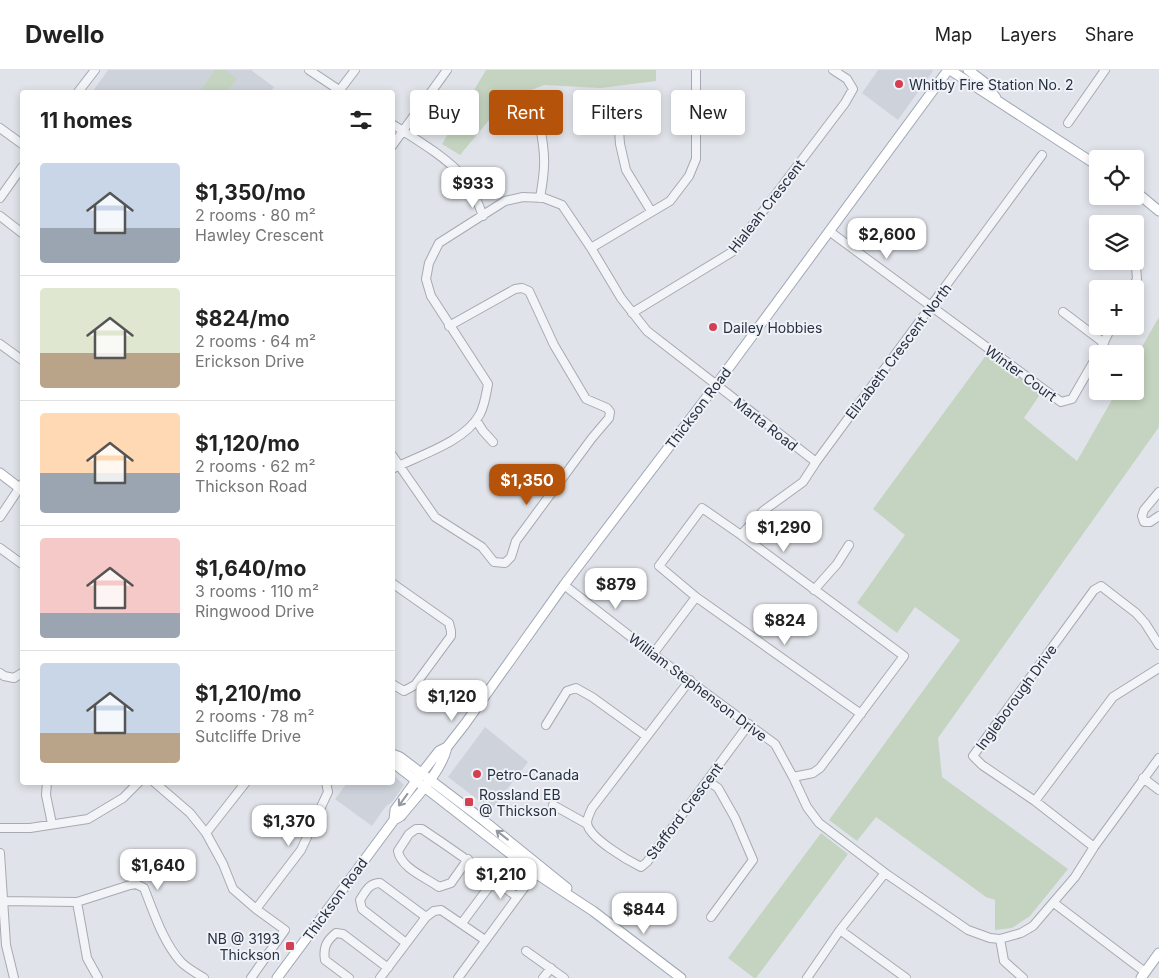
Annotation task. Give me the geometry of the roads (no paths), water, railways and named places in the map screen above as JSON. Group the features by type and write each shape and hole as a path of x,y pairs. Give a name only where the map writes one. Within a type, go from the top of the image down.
{"main road":[{"path":"949,70 1089,160"},
{"name":"Thickson Road","path":"279,977 394,820 395,810 445,757 447,747 564,584 716,385 949,70"},
{"path":"968,70 984,82 999,102"},
{"path":"1144,198 1159,211"},
{"path":"0,473 20,486"},
{"path":"395,755 400,757 423,780 535,873 593,912 681,978"},
{"path":"395,764 423,780 541,865 593,912"},
{"path":"1143,975 1159,953"}],"street":[{"path":"80,90 95,70"},
{"path":"309,70 337,90"},
{"path":"341,90 355,70"},
{"path":"395,142 447,70"},
{"path":"696,70 696,90"},
{"name":"Hialeah Crescent","path":"632,313 732,252 845,103 853,88 847,79 833,70"},
{"path":"1068,123 1105,70"},
{"path":"395,126 426,146 463,176 474,194 483,216"},
{"path":"0,128 20,143"},
{"path":"395,468 446,444 467,430 480,415 488,384 431,296 426,279 428,263 439,243 505,201 523,197 540,198 546,169 542,135"},
{"path":"619,135 626,170 651,211"},
{"path":"591,248 670,201 690,176 696,159 696,135"},
{"name":"Elizabeth Crescent North","path":"741,535 763,511 803,482 1042,155"},
{"path":"0,198 20,170"},
{"name":"Marta Road","path":"540,198 562,205 621,298 647,331 816,462"},
{"path":"0,216 20,231"},
{"path":"829,232 931,307"},
{"path":"395,459 435,517 482,548 494,562 505,562 511,557 516,541 521,533 609,418 610,412 607,408 586,399 554,346 529,291 522,288 515,289 449,326"},
{"name":"Winter Court","path":"931,307 1061,402 1072,399 1089,370"},
{"path":"1063,312 1104,343"},
{"name":"Winter Court","path":"1104,343 1108,335"},
{"path":"0,344 20,359"},
{"path":"476,420 493,442"},
{"path":"0,517 20,490"},
{"path":"1159,492 1144,510 1142,516 1144,522 1150,522 1159,516"},
{"path":"793,777 813,773 820,768 861,714 904,656 702,508 659,566 696,597 861,714"},
{"path":"814,590 837,564 849,545"},
{"path":"0,548 20,563"},
{"name":"William Stephenson Drive","path":"564,584 653,654 774,744 793,777 807,807 819,823 884,873 968,930 990,938 1000,939"},
{"path":"395,585 449,624 451,636 414,685 404,691 395,686"},
{"name":"Ingleborough Drive","path":"1094,847 973,756 1094,590 1101,586 1136,612 1159,645"},
{"path":"653,654 696,597"},
{"path":"1034,801 1113,697 1159,668"},
{"path":"0,673 14,678 20,674"},
{"path":"553,805 587,824 592,808 690,680"},
{"path":"546,725 567,690 576,688 592,697 646,736"},
{"name":"Stafford Crescent","path":"587,824 595,836 640,867 648,862 749,724"},
{"path":"1023,978 1004,961 1000,939 1021,934 1033,926 1054,903 1075,877 1094,847 1159,758"},
{"path":"1143,778 1159,790"},
{"path":"708,781 718,788 735,818 753,860 711,917"},
{"path":"47,785 46,795 52,824"},
{"path":"0,828 30,828 88,819 123,798 136,785"},
{"path":"157,785 190,814 206,833 223,864 233,889 285,930 251,978"},
{"path":"206,833 244,785"},
{"path":"256,909 301,850 328,792 327,785"},
{"path":"468,859 451,883 438,887 404,864 399,858 398,851 409,834 416,829 422,829 468,859 517,897"},
{"path":"0,853 6,945 14,978"},
{"path":"458,978 535,873"},
{"path":"807,978 840,930 884,873"},
{"path":"462,923 494,880"},
{"path":"406,943 362,910 360,900 368,886 380,883 426,917"},
{"path":"2,901 77,902 130,884 136,884 144,888 158,925 174,953 182,963 204,978"},
{"path":"77,902 87,958 98,978"},
{"path":"1054,903 1143,975"},
{"path":"380,978 426,917 434,911 441,910 485,940"},
{"path":"840,930 906,978"},
{"path":"349,978 325,960 323,949 331,937 336,934 343,934 388,968"},
{"path":"526,951 564,978"},
{"path":"543,978 550,968"}],"place":[{"name":"Whitby Fire Station No. 2","path":"899,84"},
{"name":"Dailey Hobbies","path":"713,327"},
{"name":"Petro-Canada","path":"477,774"},
{"name":"Rossland EB @ Thickson","path":"469,802"},
{"name":"NB @ 3193 Thickson","path":"290,946"}]}
